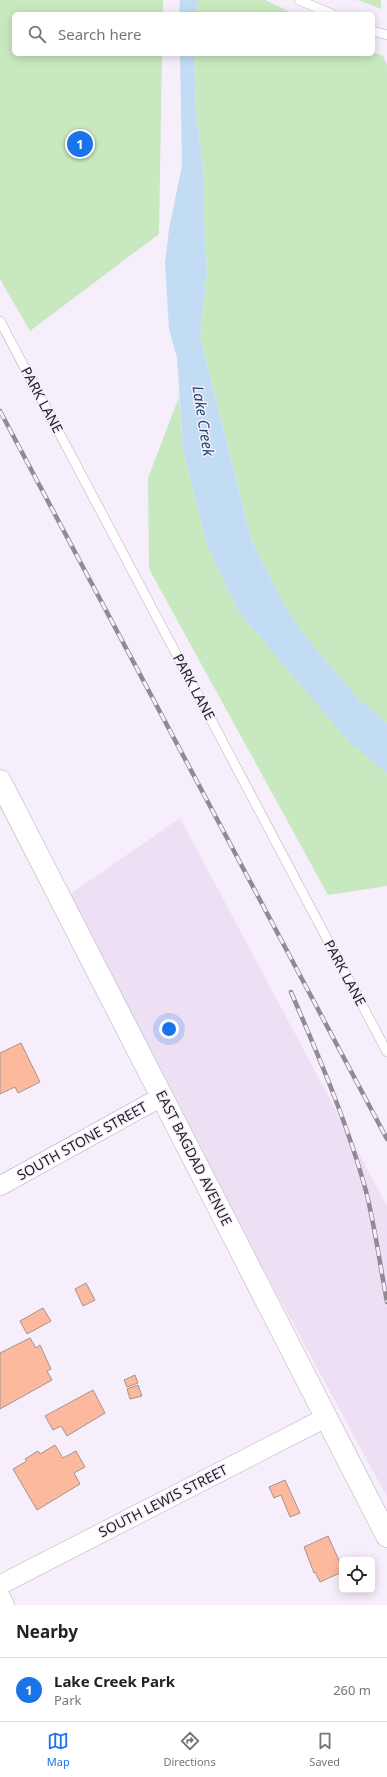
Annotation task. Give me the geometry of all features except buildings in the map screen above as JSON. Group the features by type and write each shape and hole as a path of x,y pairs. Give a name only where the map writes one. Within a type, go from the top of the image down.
{"street":[{"name":"EAST BAGDAD AVENUE","path":"0,781 163,1096 387,1536"},
{"name":"SOUTH STONE STREET","path":"0,1186 163,1096"},
{"name":"SOUTH LEWIS STREET","path":"0,1585 327,1417"},
{"path":"0,1599 3,1605"}],"lane":[{"path":"299,0 327,12"},
{"path":"375,32 387,35"},
{"name":"PARK LANE","path":"0,321 387,1052"}],"shaded area":[{"path":"180,818 387,1206 387,1497 63,899"}],"green space":[{"path":"0,0 163,0 163,12 12,12 12,56 162,56 159,234 30,331 0,279"},
{"path":"197,0 265,0 290,12 196,12"},
{"path":"358,0 381,0 381,9"},
{"path":"375,53 383,56 387,65 387,723 359,700 307,638 287,610 252,542 200,337 207,271 204,220 204,176 196,112 194,56 375,56"},
{"path":"179,397 183,450 207,545 238,611 350,742 387,773 387,886 328,895 149,569 148,478"}],"water":[{"path":"180,0 197,0 196,12 179,12"},
{"name":"Lake Creek","path":"180,56 194,56 196,112 204,176 204,220 207,271 200,337 252,542 287,610 307,638 359,700 387,723 387,773 350,743 238,611 207,545 183,450 177,358 169,329 165,263 169,229 182,166"}],"railway":[{"path":"0,411 387,1139"},
{"path":"291,992 332,1090 358,1165 372,1218 387,1302"}],"place":[{"name":"Lake Creek Park","path":"80,144"}]}
